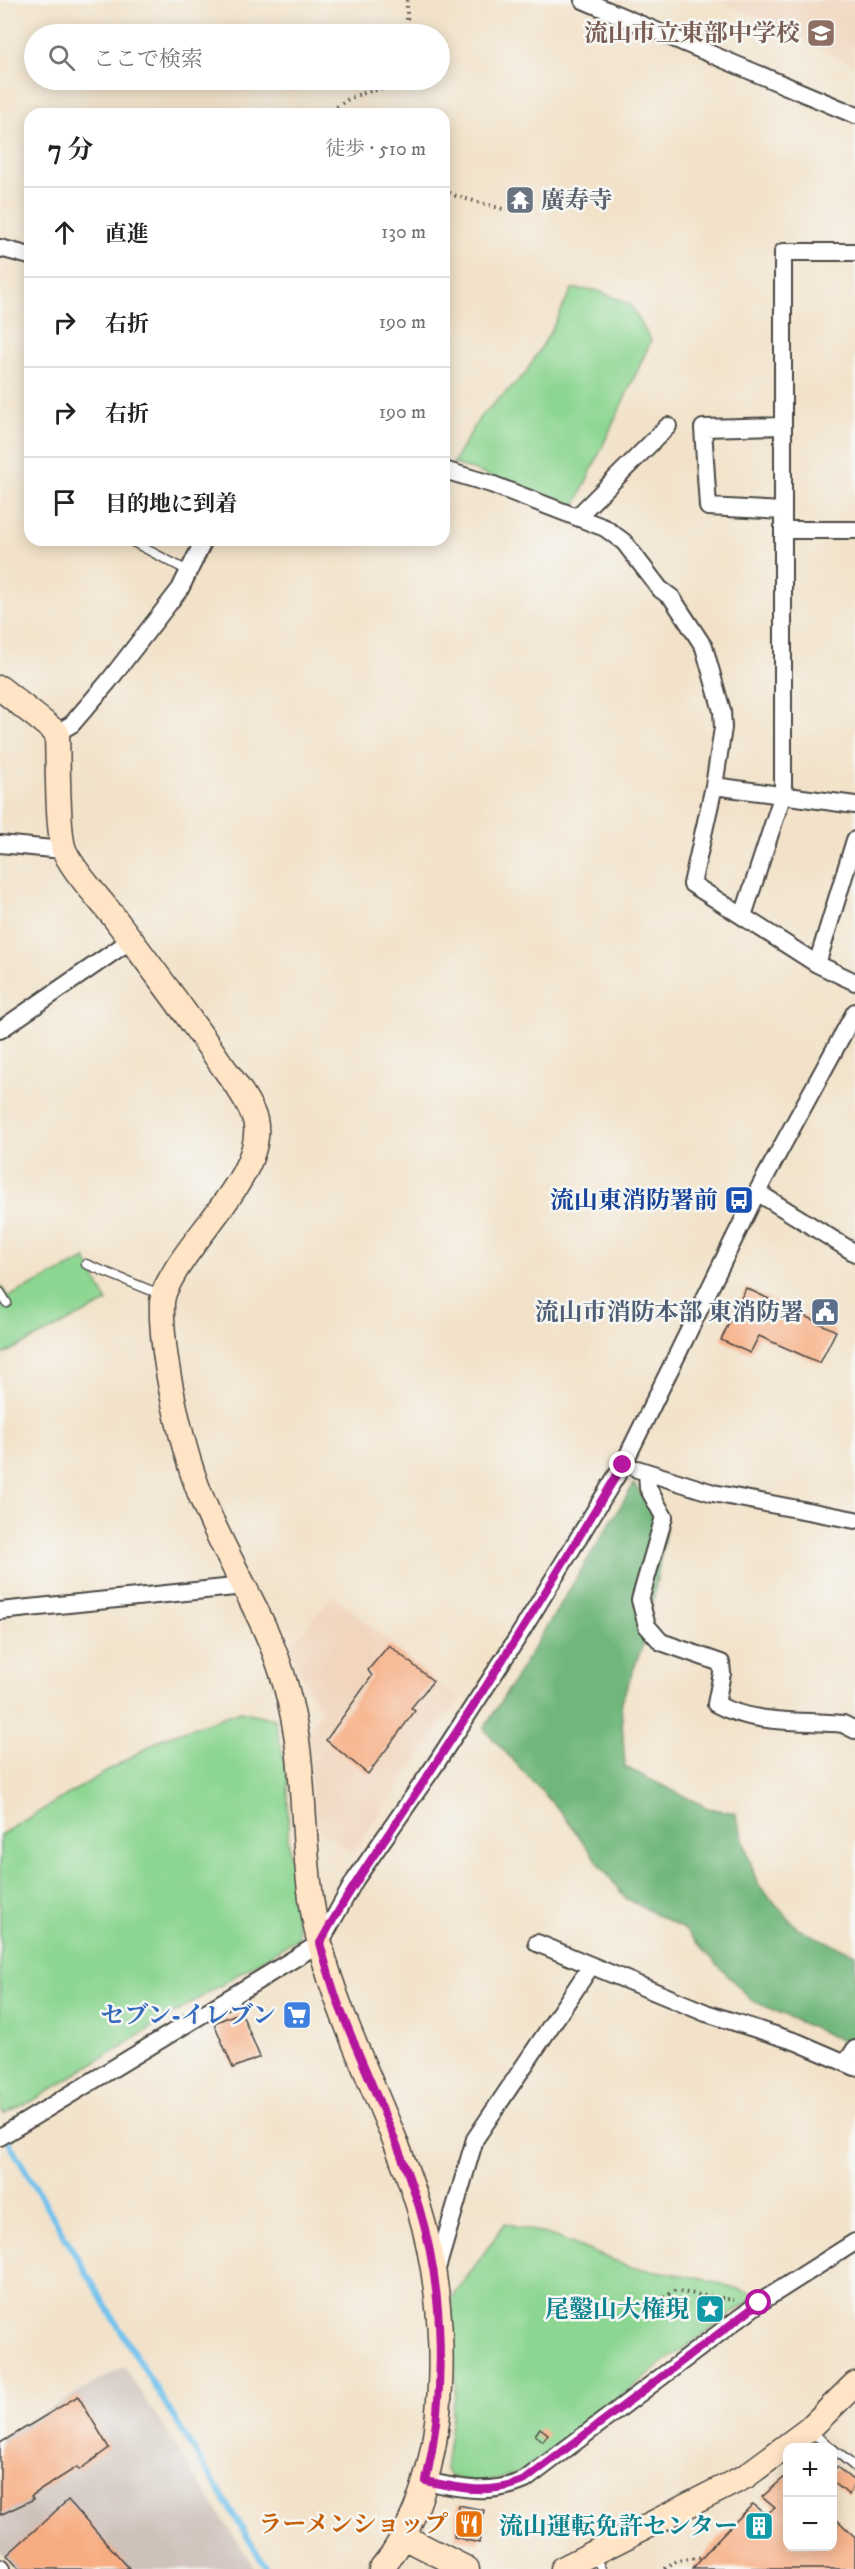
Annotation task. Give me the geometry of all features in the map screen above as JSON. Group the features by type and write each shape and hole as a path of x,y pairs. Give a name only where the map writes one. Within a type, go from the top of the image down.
{"street":[{"path":"583,0 855,115"},
{"path":"0,248 24,254"},
{"path":"743,916 783,794 783,252 855,252"},
{"path":"578,516 668,426"},
{"path":"783,426 703,428 708,507 783,511"},
{"path":"450,472 491,484 605,528 624,542 660,589 672,598 704,647 722,711 723,728 714,786 692,884 817,964 855,982"},
{"path":"783,530 855,530"},
{"path":"57,734 72,724 108,682 180,589 201,546"},
{"path":"0,688 57,734 63,850 232,1080 255,1121 254,1153 237,1185 182,1257 162,1295 163,1333 190,1467 205,1506 278,1658 297,1738 308,1882 320,1943 339,2006 411,2182 428,2244 434,2278 440,2382 433,2451 426,2481 404,2537 381,2569"},
{"path":"714,786 855,805"},
{"path":"817,964 855,840"},
{"path":"0,844 63,850"},
{"path":"0,1030 131,940"},
{"path":"0,2137 320,1943 355,1880 435,1765 518,1637 623,1465 757,1192 855,1012"},
{"path":"757,1192 855,1254"},
{"path":"623,1465 713,1493 855,1520"},
{"path":"647,1472 648,1488 664,1517 640,1600 651,1632 661,1642 721,1662 722,1673 716,1704 729,1712 764,1720 843,1724 855,1730"},
{"path":"0,1611 244,1586"},
{"path":"537,1943 706,2013 852,2060"},
{"path":"434,2278 475,2139 591,1966"},
{"path":"426,2481 477,2491 500,2490 525,2480 759,2303 855,2242"},
{"path":"562,2569 598,2562 746,2476 808,2430 855,2384"},
{"path":"404,2537 467,2569"}],"lane":[{"path":"140,546 190,572"},
{"path":"86,1264 162,1295"},
{"path":"0,1292 7,1303"},
{"path":"808,2430 825,2443"},
{"path":"837,2452 855,2467"}],"path":[{"path":"406,0 407,24"},
{"path":"334,108 345,99 377,90"},
{"path":"450,193 503,209"},
{"path":"653,2303 675,2291 759,2303"},
{"path":"665,2569 677,2561 703,2556"}],"shaded area":[{"name":"流山市立東部中学校","path":"720,0 855,0 855,66"},
{"path":"333,1595 459,1700 352,1854 315,1826 306,1732 321,1712 289,1649"},
{"path":"124,2366 255,2569 16,2569 0,2552 0,2438"}],"green space":[{"path":"572,289 596,290 630,304 651,341 575,506 453,463 480,417 525,374 551,331"},
{"path":"86,1259 107,1302 0,1356 0,1285 8,1297"},
{"path":"634,1484 666,1528 647,1634 621,1703 625,1767 708,1808 735,1813 757,1883 798,1929 855,1954 855,2047 751,2000 684,1929 625,1898 560,1811 484,1729"},
{"path":"240,1711 275,1719 288,1779 288,1838 299,1937 34,2100 4,2114 0,2107 0,1835 161,1739"},
{"path":"505,2223 556,2237 629,2267 702,2278 758,2295 660,2365 555,2450 520,2472 478,2485 451,2476 445,2469 456,2384 451,2300"}],"building":[{"path":"746,1288 836,1331 820,1363 759,1336 750,1353 721,1340"},
{"path":"389,1645 433,1681 411,1708 415,1711 368,1774 326,1740 372,1676 368,1670"},
{"path":"241,2012 260,2057 233,2068 214,2023"},
{"path":"78,2396 109,2448 79,2470 77,2467 31,2496 34,2499 0,2515 0,2443"},
{"path":"540,2428 548,2434 543,2441 535,2435"},
{"path":"837,2467 855,2482 849,2495 837,2485"},
{"name":"流山運転免許センター","path":"783,2478 783,2551 837,2551 837,2520 855,2537 855,2569 693,2569 717,2540 753,2504 766,2514 775,2508 762,2497"},
{"path":"68,2500 130,2569 19,2569 7,2555"},
{"name":"ラーメンショップ","path":"458,2505 484,2510 479,2543 454,2537"}],"waterway":[{"path":"5,2136 125,2338 267,2569"}],"place":[{"name":"流山市立東部中学校","path":"821,33"},
{"name":"廣寿寺","path":"520,200"},
{"name":"流山東消防署前","path":"739,1200"},
{"name":"流山市消防本部 東消防署","path":"825,1312"},
{"name":"セブン-イレブン","path":"297,2015"},
{"name":"尾鑿山大権現","path":"710,2309"},
{"name":"ラーメンショップ","path":"469,2524"},
{"name":"流山運転免許センター","path":"759,2526"}],"route":[{"path":"623,1465 518,1637 435,1765 355,1880 320,1943 339,2006 411,2182 420,2208 428,2244 434,2278 440,2382 433,2451 426,2481 477,2491 500,2490 525,2480 759,2303"}]}
